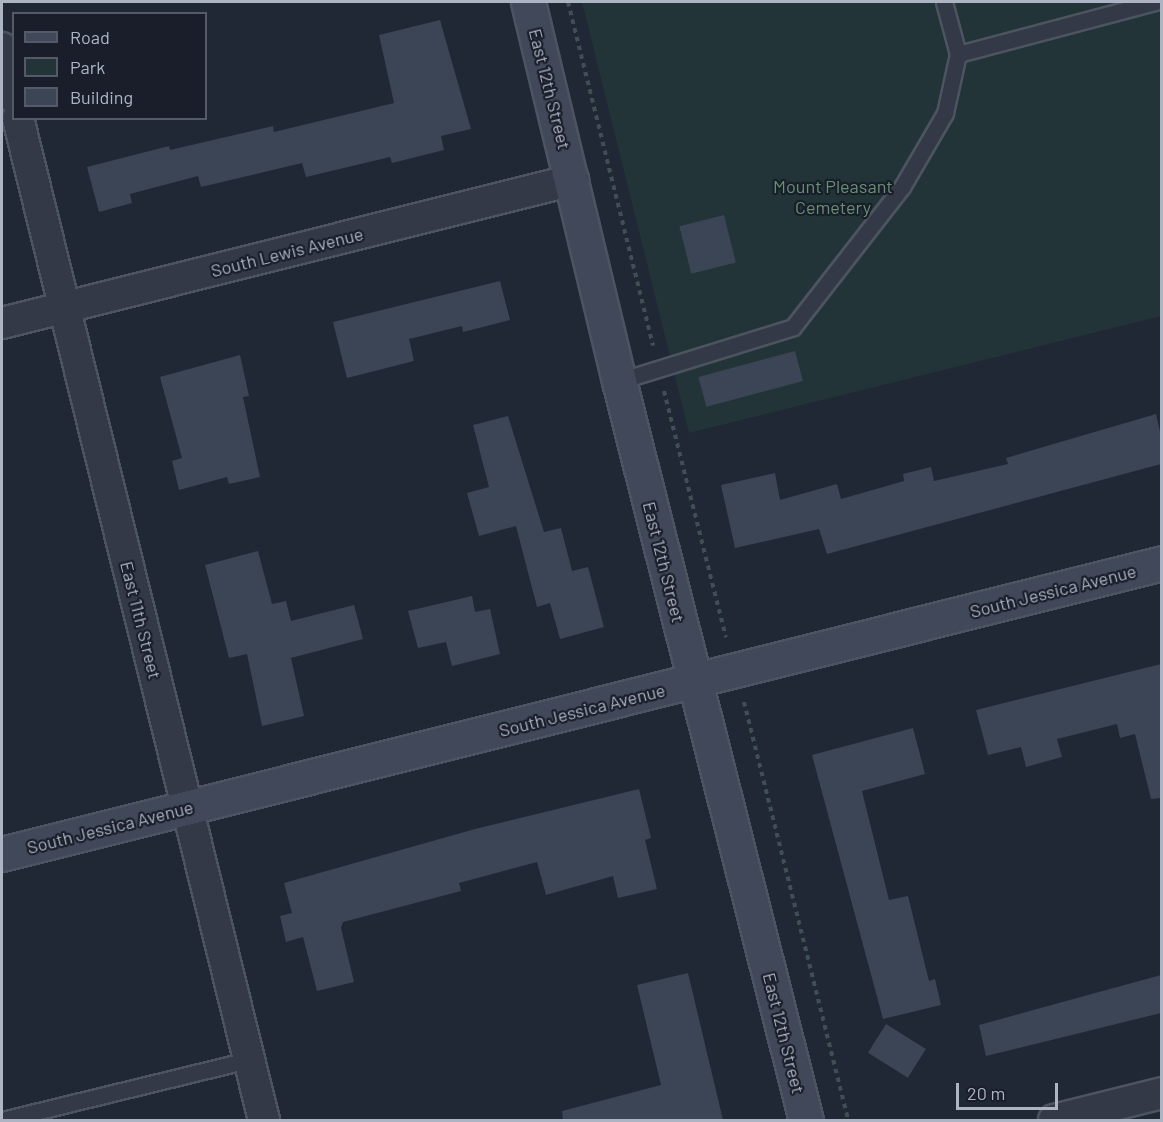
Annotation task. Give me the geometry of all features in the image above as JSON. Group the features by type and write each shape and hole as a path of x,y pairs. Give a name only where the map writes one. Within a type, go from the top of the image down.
{"street":[{"name":"East 12th Street","path":"528,2 694,683 806,1120"},
{"path":"2,48 12,90"},
{"name":"East 11th Street","path":"18,120 264,1120"},
{"name":"South Lewis Avenue","path":"2,323 573,180"},
{"name":"South Jessica Avenue","path":"2,854 694,683 1161,563"},
{"path":"1054,1120 1161,1093"}],"lane":[{"path":"619,381 793,327 843,268 902,187 945,112 958,54 944,2"},
{"path":"958,54 1155,2"},
{"path":"2,1120 248,1060"}],"path":[{"path":"568,2 658,369 737,672 848,1120"}],"green space":[{"name":"Mount Pleasant Cemetery","path":"582,2 1161,2 1161,316 689,433"}],"building":[{"path":"440,20 471,129 441,136 444,150 392,163 390,157 306,177 302,163 201,187 198,176 130,194 132,203 99,212 87,167 169,146 170,150 273,126 274,132 394,103 379,35"},
{"path":"724,215 736,263 691,274 679,226"},
{"path":"500,281 510,320 463,332 462,326 409,339 414,361 347,378 333,322"},
{"path":"795,351 803,381 706,407 698,377"},
{"path":"240,355 249,396 243,397 260,477 229,484 227,477 179,490 172,461 182,458 160,377"},
{"path":"1156,414 1161,436 1161,464 827,554 819,529 735,548 721,485 775,473 780,500 837,484 841,499 904,481 903,474 931,467 934,481 1008,464 1006,458"},
{"path":"508,416 544,532 561,528 572,571 588,567 604,627 560,639 550,603 537,607 516,526 479,536 467,493 489,487 473,425"},
{"path":"258,551 272,604 286,601 291,621 354,605 363,639 291,658 304,716 262,726 247,654 229,658 205,565"},
{"path":"472,596 475,612 490,609 500,654 452,666 446,642 418,648 408,611"},
{"path":"1161,664 1161,798 1151,799 1135,734 1120,738 1117,724 1057,739 1062,757 1026,767 1021,747 988,755 976,710"},
{"path":"913,728 925,774 862,791 889,900 908,896 929,981 935,979 941,1005 883,1019 812,755"},
{"path":"639,789 651,838 645,840 657,889 618,898 613,876 546,895 537,862 459,883 461,891 343,922 341,928 354,982 317,991 303,937 286,942 280,916 292,913 284,883 475,829"},
{"path":"688,973 723,1120 563,1120 562,1111 661,1085 637,985"},
{"path":"1161,975 1161,1013 986,1056 979,1025"},
{"path":"886,1024 926,1049 908,1078 868,1053"}]}
